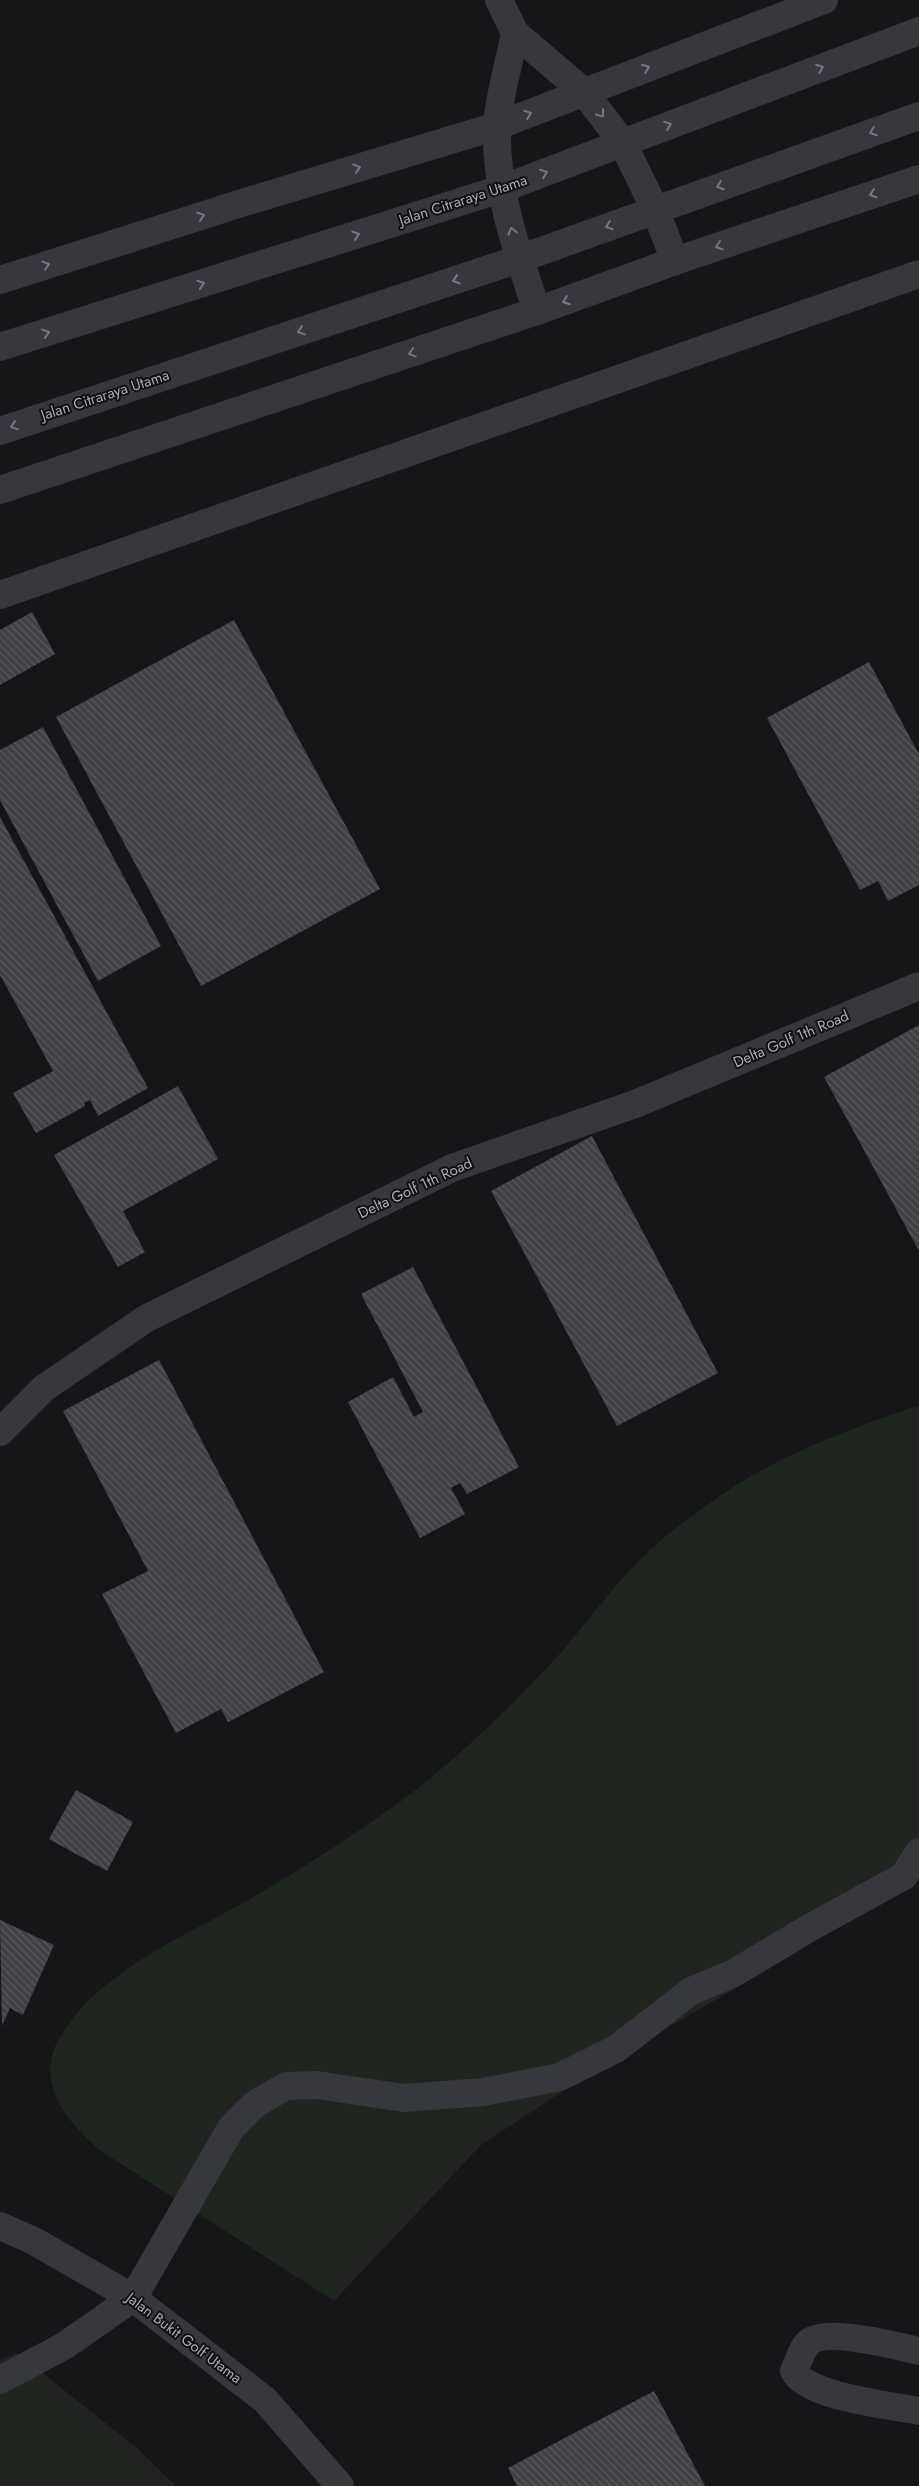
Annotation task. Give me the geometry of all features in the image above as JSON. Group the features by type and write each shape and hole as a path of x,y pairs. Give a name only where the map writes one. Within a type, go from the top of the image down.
{"street":[{"path":"500,0 515,33 584,92 622,142 655,209 675,261"},
{"path":"0,280 245,202 497,126 824,0"},
{"name":"Jalan Citraraya Utama","path":"0,348 501,189 919,31"},
{"path":"515,33 497,126 501,189 519,259 537,311"},
{"name":"Jalan Citraraya Utama","path":"0,431 519,259 919,116"},
{"path":"0,490 537,311 675,261 919,179"},
{"path":"0,595 919,274"},
{"name":"Delta Golf 1th Road","path":"0,1432 44,1388 147,1318 452,1168 635,1104 919,986"},
{"path":"0,2380 64,2346 133,2298 231,2128 255,2104 286,2086 317,2084 404,2098 483,2092 560,2076 616,2049 691,1991 732,1974 811,1927 904,1876 919,1852"},
{"name":"Jalan Bukit Golf Utama","path":"0,2226 34,2242 133,2298 265,2400 340,2486"},
{"path":"919,2350 856,2339 820,2337 808,2343 794,2371 799,2380 821,2392 919,2411"}],"shaded area":[{"path":"919,1405 919,1876 764,1972 596,2069 481,2145 334,2301 101,2151 76,2128 58,2100 52,2085 50,2070 53,2054 60,2037 77,2013 98,1992 146,1957 250,1899 328,1851 404,1799 483,1732 538,1677 612,1590 655,1545 710,1503 784,1458 865,1424"},
{"path":"17,2353 136,2447 176,2486 0,2486 0,2360"}],"building":[{"path":"32,612 55,654 0,685 0,630"},
{"path":"234,620 380,889 201,986 56,717"},
{"path":"869,662 919,754 919,885 888,901 878,881 860,890 767,718"},
{"path":"43,727 161,946 98,981 0,800 0,750"},
{"path":"0,817 148,1088 98,1116 90,1100 84,1103 85,1106 36,1133 13,1093 53,1071 0,975"},
{"path":"919,1025 919,1251 824,1077"},
{"path":"178,1086 218,1159 123,1211 145,1252 118,1267 54,1155"},
{"path":"592,1136 718,1373 617,1426 491,1191"},
{"path":"413,1267 519,1467 467,1494 460,1483 451,1488 465,1514 420,1538 348,1402 393,1377 414,1417 423,1412 361,1294"},
{"path":"159,1360 324,1672 228,1722 221,1709 176,1733 102,1594 148,1571 63,1411"},
{"path":"76,1790 133,1822 107,1871 49,1839"},
{"path":"0,1920 54,1945 23,2015 10,2008 2,2026"},
{"path":"654,2391 705,2486 517,2486 508,2468"}]}
